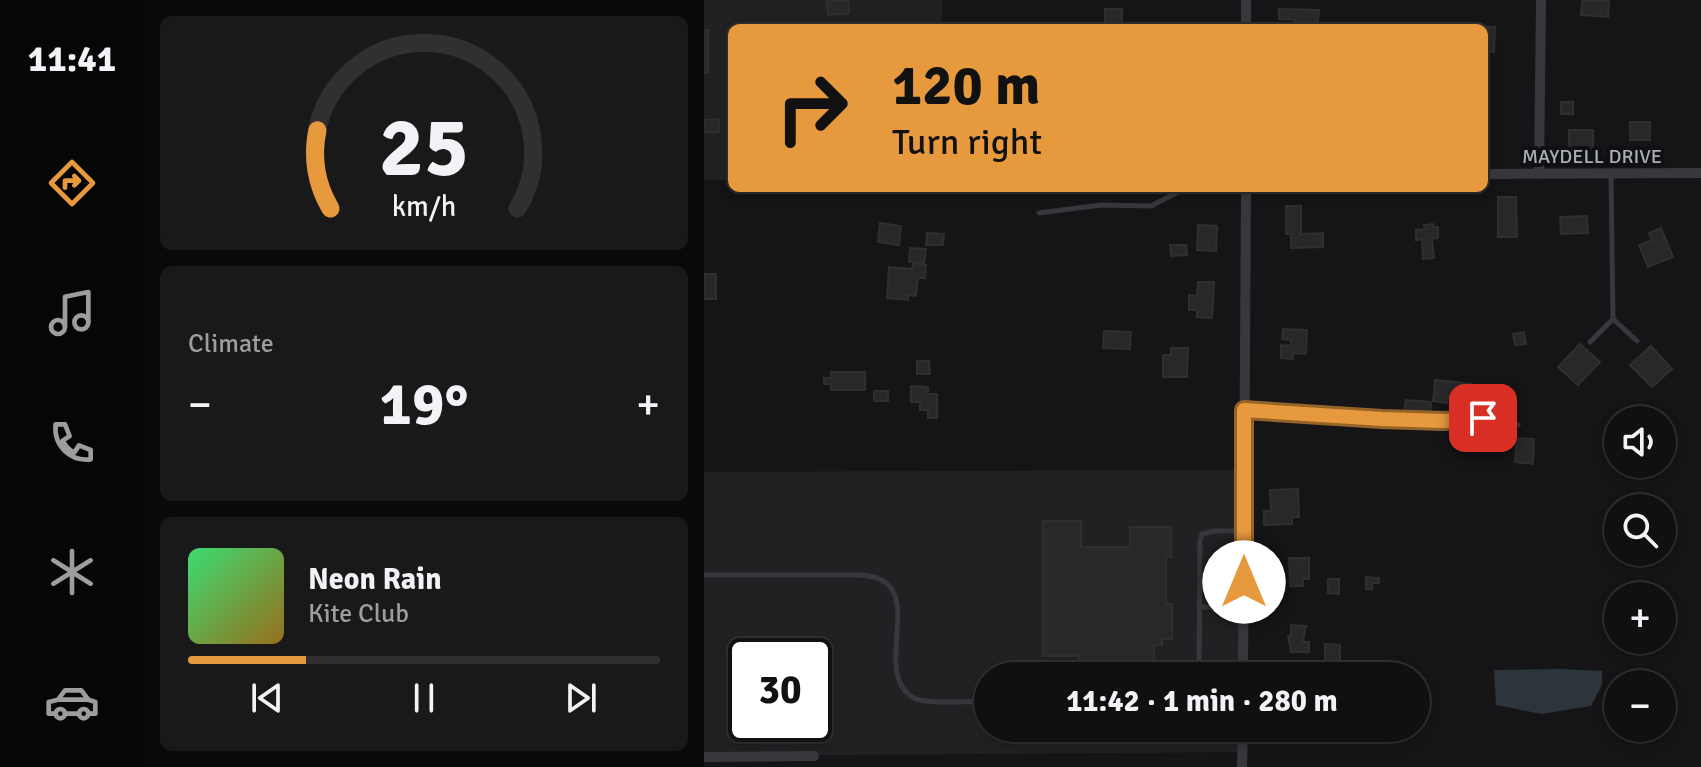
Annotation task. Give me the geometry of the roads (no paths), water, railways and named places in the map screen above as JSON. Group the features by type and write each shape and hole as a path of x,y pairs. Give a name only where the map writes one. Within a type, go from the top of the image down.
{"street":[{"path":"1246,0 1246,24"},
{"path":"1539,174 1541,0"},
{"name":"MAYDELL DRIVE","path":"1488,174 1701,173"},
{"path":"1243,662 1246,192"},
{"path":"1242,767 1243,742"},
{"path":"704,757 814,756"}],"lane":[{"path":"1590,342 1613,319 1611,174"},
{"path":"1039,213 1101,205 1151,206 1178,192"},
{"path":"1613,319 1637,341"},
{"path":"1244,410 1382,419 1508,419 1518,425"},
{"path":"1199,662 1202,534 1244,531"},
{"path":"704,575 859,575 879,578 888,583 896,598 897,674 906,691 922,700 974,701"},
{"path":"1199,607 1243,607"}]}
